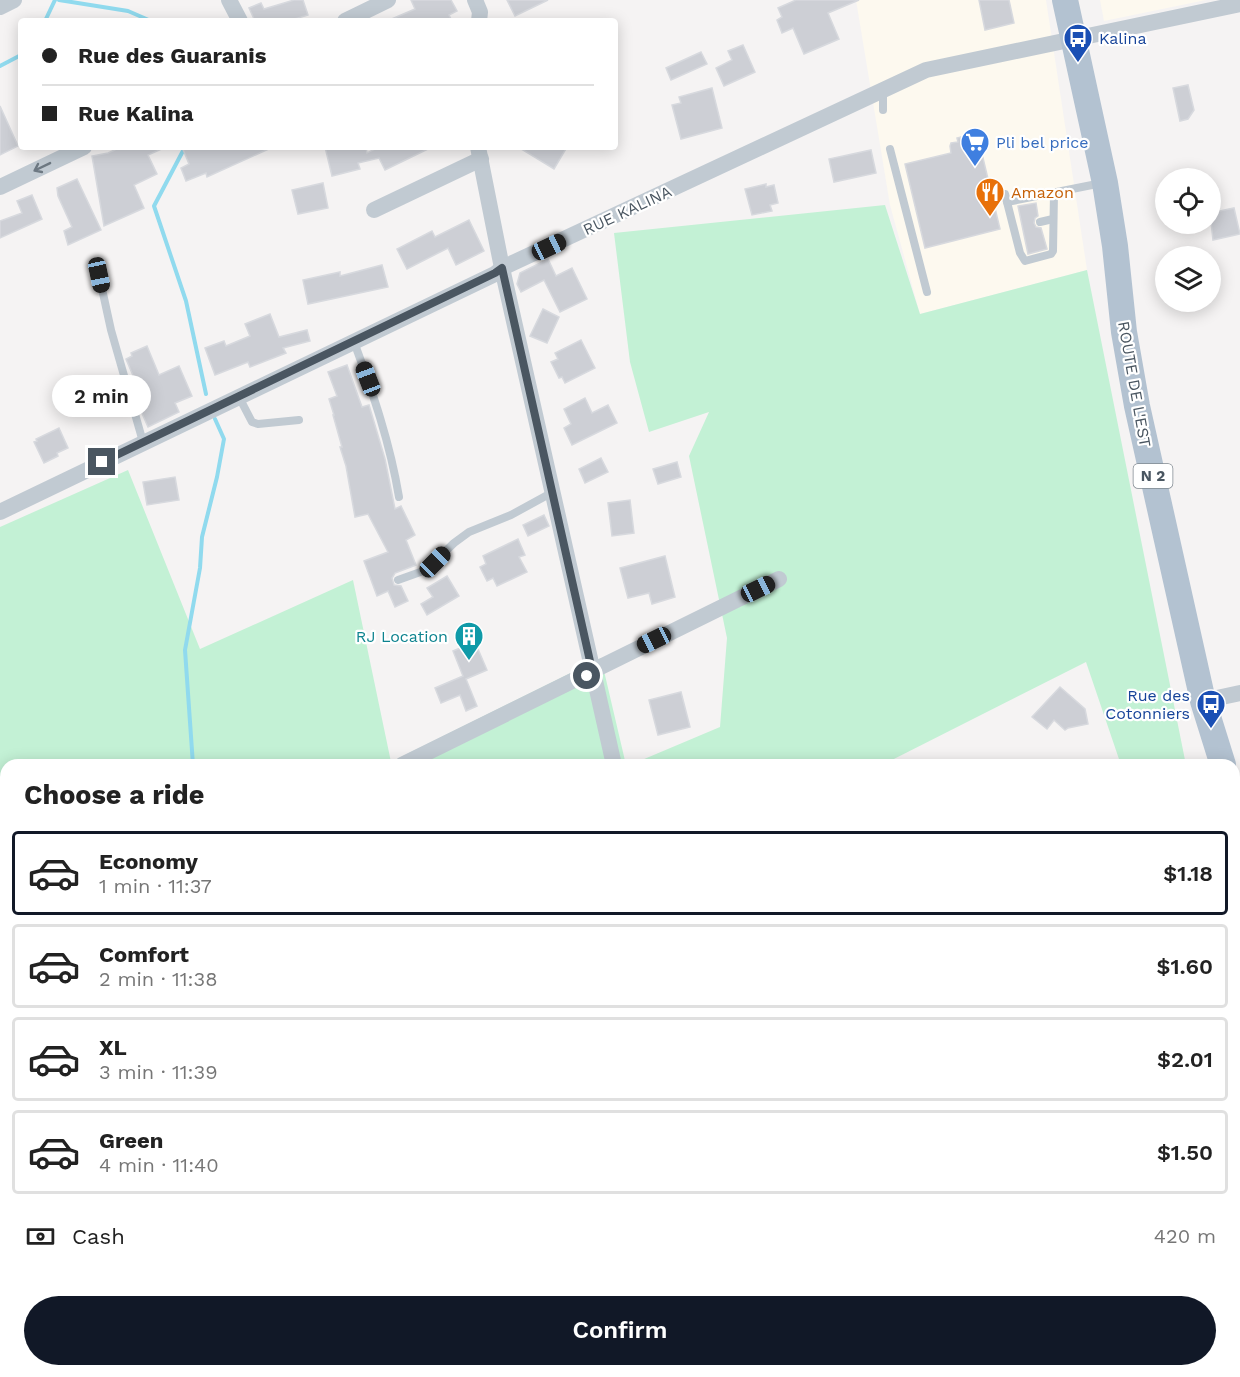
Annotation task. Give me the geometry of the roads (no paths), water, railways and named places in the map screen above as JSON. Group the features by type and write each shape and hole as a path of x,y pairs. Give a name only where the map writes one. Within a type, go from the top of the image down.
{"main road":[{"name":"ROUTE DE L'EST","path":"1065,0 1105,183 1115,246 1124,332 1137,406 1203,701 1221,759"}],"street":[{"path":"0,7 14,0"},
{"path":"229,0 238,18"},
{"path":"351,18 388,0"},
{"path":"475,0 480,12 479,18"},
{"name":"RUE KALINA","path":"0,512 354,342 502,268 926,70 974,66 1073,38 1240,4"},
{"path":"0,187 78,150"},
{"path":"374,210 480,153 502,268 613,759"},
{"path":"414,759 587,676 592,670 779,579"},
{"path":"1203,701 1240,693"}],"lane":[{"path":"883,90 883,110"},
{"path":"890,149 927,292"},
{"path":"1054,193 1054,246 1051,254 1025,261 1020,254 1018,226 1006,198 1054,193 1105,183"},
{"path":"1040,222 1053,219"},
{"path":"99,275 111,330 143,442"},
{"path":"354,342 375,397 392,455 399,497"},
{"path":"239,397 252,422 258,424 299,420"},
{"path":"398,580 426,570 469,532 511,515 553,492"}],"waterway":[{"path":"46,18 55,0"},
{"path":"59,0 128,11 144,18"},
{"path":"0,66 18,57"},
{"path":"183,150 154,206 186,301 206,394"},
{"path":"193,759 185,650 200,568 202,537 224,439 215,419"}],"place":[{"name":"Kalina","path":"1078,64"},
{"name":"Pli bel price","path":"975,168"},
{"name":"Amazon","path":"990,218"},
{"name":"RJ Location","path":"469,662"},
{"name":"Rue des Cotonniers","path":"1211,730"}]}
